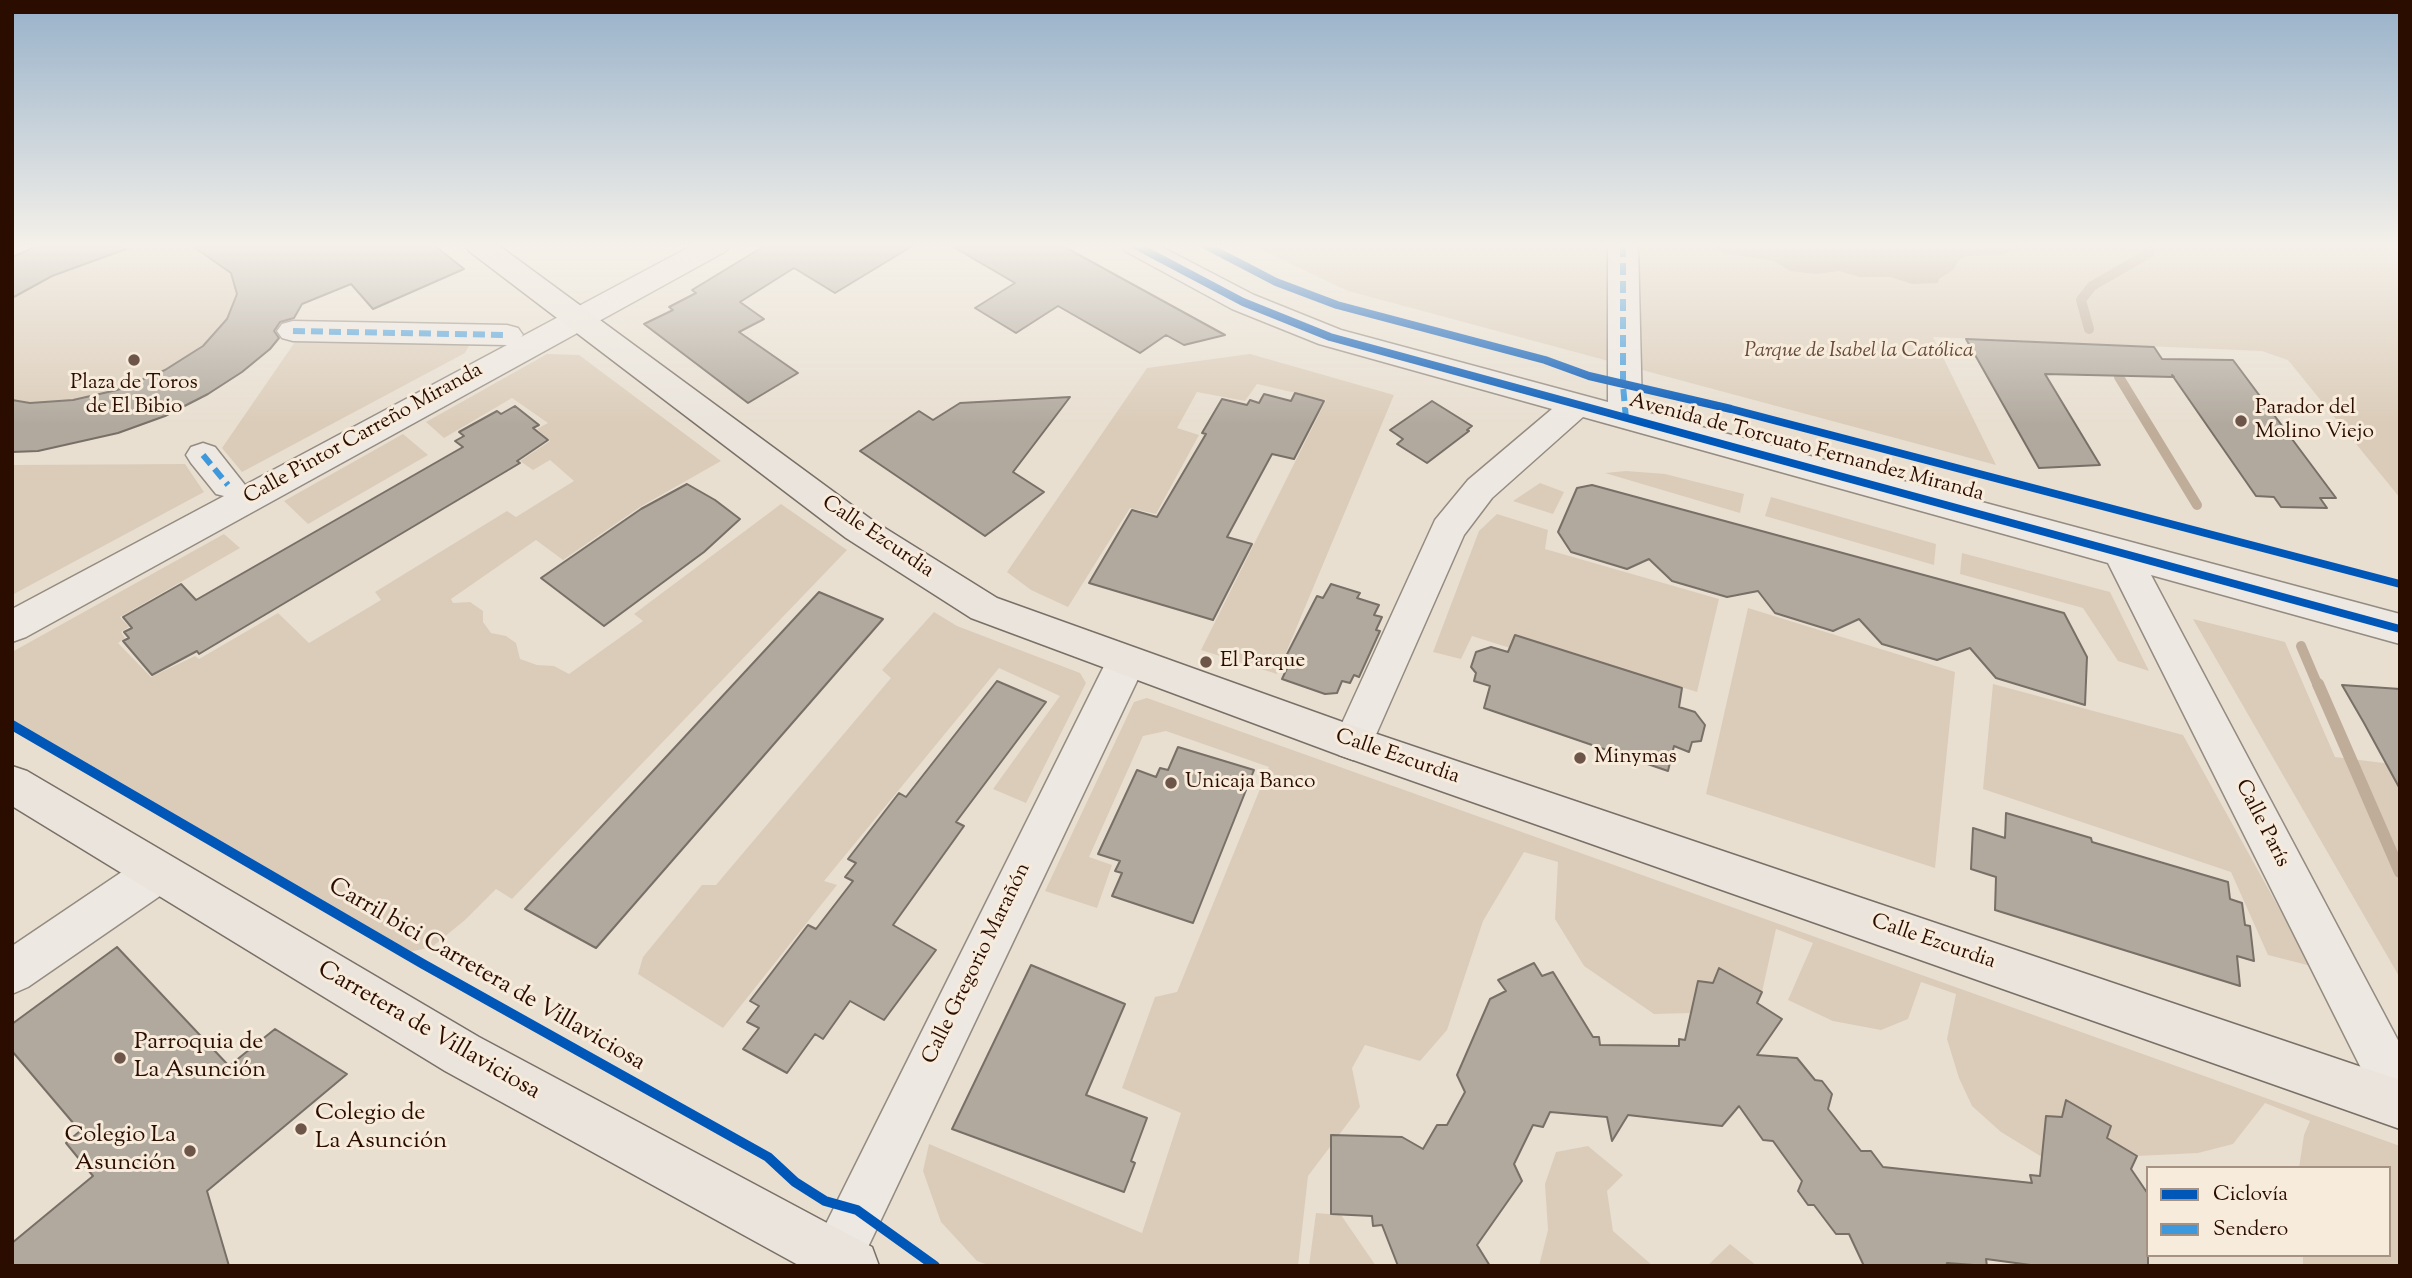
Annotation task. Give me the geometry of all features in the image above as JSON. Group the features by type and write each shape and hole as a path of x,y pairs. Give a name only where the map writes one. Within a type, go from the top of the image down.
{"main road":[{"name":"Calle Ezcurdia","path":"559,305 859,529 984,608 1353,743 2400,1105"},
{"name":"Carretera de Villaviciosa","path":"12,784 462,1054 840,1263"}],"street":[{"name":"Calle Pintor Carreño Miranda","path":"12,627 605,305"},
{"name":"Avenida de Torcuato Fernandez Miranda","path":"1250,305 1330,337 2400,629"},
{"path":"1623,305 1623,385 1626,419"},
{"path":"293,331 507,335"},
{"path":"1353,743 1448,529 1480,489 1577,405"},
{"path":"203,454 228,485"},
{"name":"Calle París","path":"2122,554 2400,1095"},
{"name":"Calle Gregorio Marañón","path":"840,1263 1126,662"},
{"path":"12,972 157,873"}],"green space":[{"name":"Plaza de Toros de El Bibio","path":"12,305 302,305 290,326 270,349 242,372 208,394 165,416 118,433 38,451 12,452"},
{"name":"Parque de Isabel la Católica","path":"1399,305 2400,305 2400,498 2288,360 2262,351 1933,337 1996,465"},
{"path":"297,339 472,340 465,353 242,472 222,448"},
{"path":"547,354 579,355 721,461 640,507 563,560 536,540 451,599 453,603 470,602 483,611 483,622 491,633 506,636 516,643 520,659 537,665 554,666 569,674 643,621 634,614 781,504 847,550 512,899 496,889 465,920 432,947 405,953 12,725 12,652 224,534 240,548 120,617 129,627 121,632 125,638 118,643 151,677 195,656 199,659 278,613 309,643 381,600 375,592 507,511 516,517 574,481 550,460 533,470 520,461 550,441 537,429 548,423 512,398 444,438 426,422"},
{"path":"1250,354 1394,395 1277,674 1201,650 1326,400 1257,384 1245,401 1197,392 1177,428 1199,435 1156,514 1130,508 1068,607 1031,590 1007,572 1147,368"},
{"path":"403,434 428,455 308,524 284,501"},
{"path":"185,464 204,492 12,595 12,465"},
{"path":"1626,471 1665,474 1744,494 1740,513 1605,473"},
{"path":"1540,483 1564,492 1553,514 1513,501"},
{"path":"1771,497 1936,544 1934,565 1765,516"},
{"path":"1497,514 1548,530 1545,549 1719,599 1697,692 1515,635 1510,648 1472,636 1461,659 1433,652 1479,531"},
{"path":"1962,553 2110,592 2149,671 2118,661 2083,608 1960,574"},
{"path":"1748,608 1955,672 1935,868 1706,794"},
{"path":"934,612 957,626 1080,673 1086,683 1026,803 993,789 1060,696 999,668 824,881 837,885 723,1028 638,974 643,957 702,885 716,885 891,678 882,670"},
{"path":"2193,619 2285,642 2335,757 2400,765 2400,978"},
{"path":"1993,684 2183,735 2311,966 2268,955 2231,872 1983,789"},
{"path":"1147,698 2400,1146 2400,1266 2303,1266 2303,1257 2391,1257 2391,1166 2299,1166 2304,1135 2310,1121 2265,1103 2233,1144 2198,1153 2137,1156 2107,1138 2062,1117 2046,1116 2042,1157 2001,1132 1972,1106 1959,1078 1947,1039 1956,994 1921,982 1908,1019 1881,1030 1833,1021 1788,1000 1813,943 1776,929 1762,992 1719,968 1713,983 1698,981 1691,1013 1654,1014 1584,966 1555,919 1558,862 1524,852 1483,921 1447,1030 1420,1061 1365,1045 1352,1068 1360,1107 1308,1176 1298,1266 991,1266 977,1261 941,1222 923,1171 929,1144 1142,1233 1181,1113 1122,1088 1155,997 1177,992 1269,767 1166,731 1143,736 1089,857 1112,865 1097,908 1045,891 1134,702"},
{"path":"1588,1146 1623,1175 1607,1191 1613,1231 1653,1266 1539,1266 1548,1230 1545,1184 1556,1152"},
{"path":"1316,1213 1341,1215 1376,1266 1309,1266"},
{"path":"1730,1244 1757,1266 1707,1266"}],"building":[{"path":"233,305 302,305 294,318 280,322 274,331 279,338 270,349 242,372 208,394 165,416 118,433 38,451 12,452 12,400 30,403 73,400 117,390 165,370 203,346 227,319"},
{"path":"674,305 744,305 764,319 739,332 798,373 748,403 644,324 673,310 669,307"},
{"path":"980,305 1170,305 1225,335 1184,345 1166,335 1140,353 1058,306 1016,333 975,308"},
{"name":"Parador del Molino Viejo","path":"1966,339 2154,347 2162,359 2233,360 2336,498 2320,498 2327,508 2281,507 2274,497 2256,496 2173,377 2045,374 2100,465 2039,468"},
{"path":"1295,393 1324,401 1294,459 1272,454 1227,537 1252,544 1213,620 1089,583 1132,510 1157,517 1206,434 1202,433 1222,399 1247,405 1250,400 1259,403 1264,394 1291,401"},
{"path":"1070,397 1013,472 1044,492 985,536 860,451 919,411 933,420 960,403"},
{"path":"1432,401 1472,426 1427,463 1397,444 1403,439 1390,430"},
{"path":"515,406 539,425 533,428 548,440 517,461 520,463 199,654 197,651 152,675 123,641 129,638 124,632 132,628 123,617 181,584 196,600 463,447 455,441 464,436 459,432 497,411 501,414"},
{"path":"687,484 740,519 704,552 604,626 541,578 641,509"},
{"path":"1592,485 2064,613 2087,657 2085,705 1996,678 1970,648 1937,660 1882,644 1859,619 1833,631 1775,613 1758,591 1727,597 1672,581 1649,559 1627,569 1571,552 1558,532 1577,488"},
{"path":"1331,584 1360,593 1357,598 1379,605 1374,615 1382,617 1376,630 1380,631 1359,677 1354,675 1350,683 1342,681 1337,693 1325,694 1282,679 1290,662 1284,660 1317,596 1323,598"},
{"path":"819,592 883,619 596,948 525,909"},
{"path":"1515,635 1682,688 1679,707 1695,712 1705,725 1701,741 1692,742 1689,752 1674,746 1668,771 1484,708 1490,686 1474,681 1476,673 1471,667 1476,652 1491,647 1508,652"},
{"path":"997,681 1046,702 956,822 964,826 893,925 936,950 884,1020 850,1001 823,1039 815,1034 787,1073 743,1049 759,1028 747,1022 759,1006 750,1001 808,925 816,929 853,881 845,877 856,863 848,859 899,793 906,797"},
{"path":"2342,685 2400,689 2400,789 2364,723"},
{"path":"1178,747 1254,770 1193,923 1112,896 1122,873 1115,871 1120,861 1098,854 1137,770 1156,777 1160,768 1168,770"},
{"path":"2006,813 2091,838 2092,842 2228,882 2230,899 2242,903 2245,925 2250,926 2254,961 2237,956 2240,986 1995,910 1996,877 1971,869 1973,828 2005,838"},
{"path":"117,947 229,1066 275,1029 347,1074 207,1191 229,1266 12,1266 12,1243 93,1176 66,1143 80,1131 12,1051 12,1024"},
{"path":"1534,963 1542,976 1553,972 1593,1037 1599,1037 1600,1045 1679,1046 1679,1039 1685,1040 1698,981 1713,983 1719,968 1762,992 1757,1003 1782,1019 1757,1055 1797,1058 1815,1080 1822,1081 1832,1094 1828,1109 1861,1151 1871,1151 1883,1167 2032,1183 2030,1175 2040,1176 2046,1116 2062,1117 2066,1100 2111,1126 2107,1138 2137,1156 2131,1169 2146,1191 2148,1266 2038,1266 1986,1259 1987,1266 1947,1263 1946,1266 1864,1266 1849,1234 1836,1234 1814,1205 1808,1205 1798,1191 1802,1181 1773,1141 1763,1140 1739,1106 1722,1126 1628,1115 1612,1141 1607,1117 1550,1112 1543,1127 1533,1125 1514,1164 1522,1181 1477,1245 1490,1266 1398,1266 1382,1225 1373,1226 1372,1216 1331,1214 1331,1135 1402,1137 1423,1149 1437,1125 1447,1125 1465,1092 1457,1075 1490,999 1506,991 1498,980"},
{"path":"1031,965 1125,1004 1086,1095 1147,1118 1131,1161 1135,1163 1124,1192 952,1129"}],"waterway":[{"path":"2082,305 2089,329"},
{"path":"2119,377 2197,505"},
{"path":"2301,646 2318,686"},
{"path":"2318,684 2400,872"}],"marked path":[{"path":"1623,305 1623,385 1626,419"},
{"path":"293,331 507,335"},
{"path":"203,455 228,485"}],"cycle path":[{"path":"1250,305 1330,337 2400,629"},
{"path":"1336,305 1545,360 1589,376 1731,409 2400,584"},
{"name":"Carril bici Carretera de Villaviciosa","path":"12,725 423,964 768,1157 795,1182 825,1201 857,1210 935,1266"}],"place":[{"name":"Plaza de Toros de El Bibio","path":"134,360"},
{"name":"Parador del Molino Viejo","path":"2241,421"},
{"name":"El Parque","path":"1206,662"},
{"name":"Minymas","path":"1580,758"},
{"name":"Unicaja Banco","path":"1171,783"},
{"name":"Parroquia de La Asunción","path":"120,1058"},
{"name":"Colegio de La Asunción","path":"301,1129"},
{"name":"Colegio La Asunción","path":"190,1151"}]}
